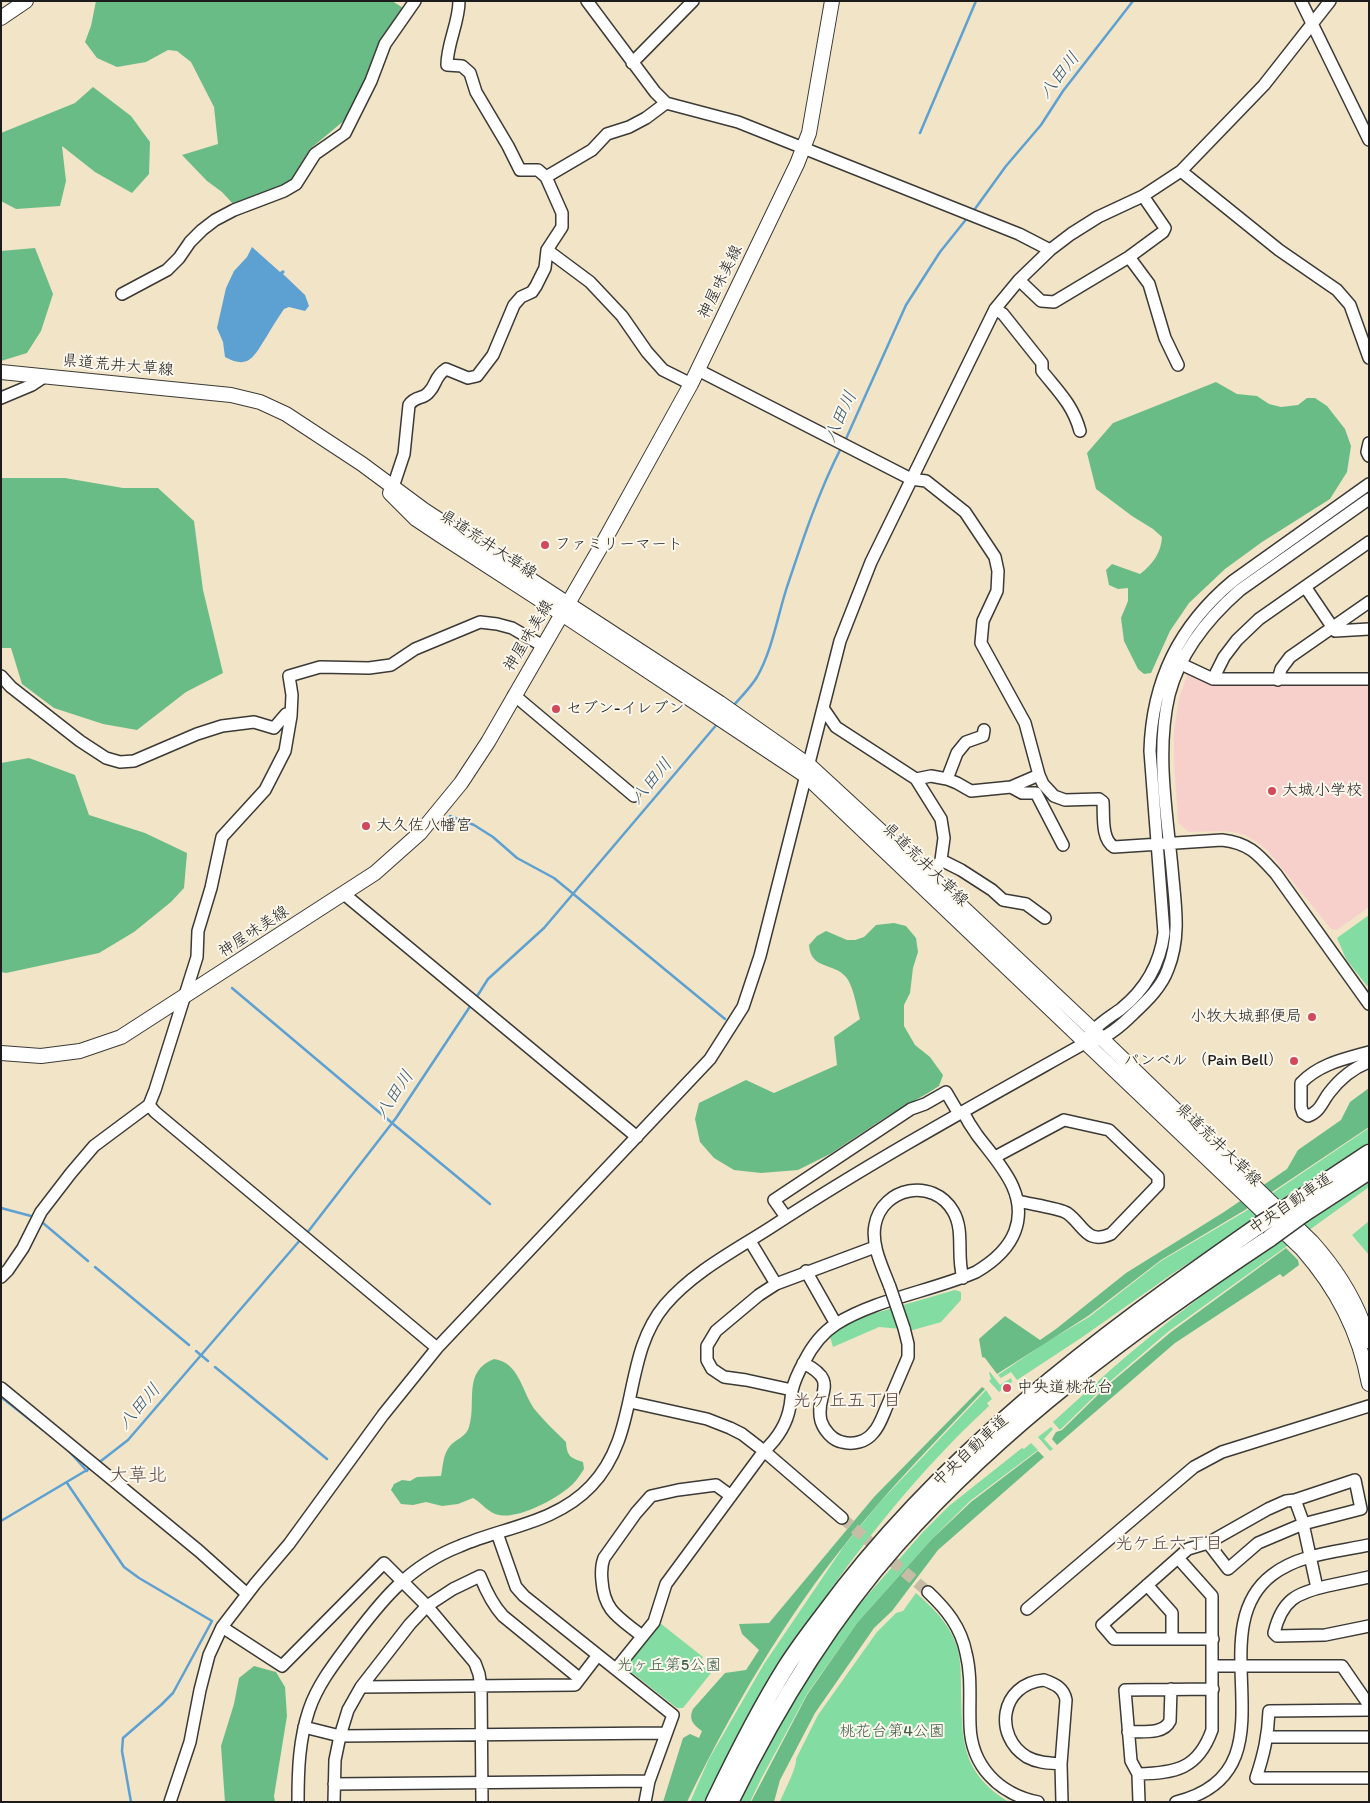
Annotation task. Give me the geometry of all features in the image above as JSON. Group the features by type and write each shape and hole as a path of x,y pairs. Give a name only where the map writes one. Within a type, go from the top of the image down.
{"highway":[{"name":"中央自動車道","path":"730,1802 781,1704 824,1638 862,1587 896,1546 944,1495 988,1453 1070,1382 1143,1325 1270,1238 1299,1208 1369,1153"},
{"name":"中央自動車道","path":"714,1802 732,1764 787,1666 849,1579 884,1538 978,1442 1061,1370 1136,1312 1258,1226 1299,1208 1369,1171"}],"main road":[{"path":"1,18 26,1"},
{"name":"神屋味美線","path":"1,1053 41,1056 80,1051 121,1037 375,873 404,849 432,820 461,783 488,742 565,609 698,370 804,149 832,1"},
{"name":"県道荒井大草線","path":"1,372 231,395 260,402 286,414 362,464 565,609 808,771 1098,1034 1312,1242 1327,1259 1354,1302 1369,1341"},
{"name":"県道荒井大草線","path":"362,464 416,519 565,609"},
{"name":"県道荒井大草線","path":"926,880 1085,1043 1302,1248 1317,1266 1343,1306 1353,1328 1369,1384"}],"street":[{"path":"122,294 167,270 179,258 190,242 216,220 234,210 284,191 296,184 315,154 345,133 365,93 385,44 415,1"},
{"path":"393,487 404,454 408,405 413,399 430,392 439,374 446,369 468,378 477,376 493,355 514,305 521,297 532,292 536,286 545,268 547,250 562,226 563,220 562,212 546,177 538,170 520,170 476,92 470,72 462,66 447,65 447,53 459,10 459,1"},
{"path":"587,1 632,63 655,92 666,102 738,122 1011,230 1050,250"},
{"path":"632,63 693,1"},
{"path":"1301,1 1369,140"},
{"path":"170,1802 190,1742 200,1690 210,1655 222,1627 288,1544 384,1415 437,1348 542,1235 710,1060 743,1007 760,956 840,641 871,562 995,309 1018,280 1050,250 1071,234 1098,217 1143,196 1181,171 1264,85 1330,1"},
{"path":"546,177 592,150 607,134 629,127 646,118 666,102"},
{"path":"1181,171 1272,244 1337,290 1350,306 1369,358"},
{"path":"1018,280 1041,302 1054,302 1129,257 1165,228 1143,196"},
{"path":"547,250 590,282 622,316 647,352 663,370 691,384"},
{"path":"1129,257 1150,284 1165,338 1178,366"},
{"path":"995,309 1003,314 1042,363 1042,371 1068,402 1076,416 1080,430"},
{"path":"698,370 912,479 926,481 965,512 995,556 998,571 998,590 983,621 982,643 1025,723 1039,775 1049,792 1065,800 1099,799 1103,802 1104,824 1111,846 1119,848 1222,840 1237,842 1250,848 1276,874 1369,1004"},
{"path":"1,398 32,386 44,376"},
{"path":"1369,443 1367,452 1369,456"},
{"path":"1098,1034 1140,991 1153,973 1160,956 1164,933 1150,751 1152,725 1161,682 1176,647 1206,606 1226,587 1369,484"},
{"path":"298,1802 299,1751 310,1708 326,1676 376,1608 402,1581 428,1561 445,1552 538,1520 569,1504 591,1486 613,1455 619,1442 639,1358 649,1328 664,1306 686,1284 825,1192 1131,1016 1149,999 1161,983 1175,946 1176,918 1164,784 1163,738 1169,694 1181,664 1198,634 1226,602 1240,590 1369,499"},
{"path":"1213,679 1224,657 1236,640 1259,619 1306,588 1369,542"},
{"path":"1306,588 1335,631 1367,629 1354,613"},
{"path":"1278,680 1281,669 1290,657 1369,602"},
{"path":"1,1277 23,1248 41,1212 94,1146 149,1104 197,957 198,931 211,888 222,837 265,790 285,751 292,716 289,676 320,667 369,668 391,666 415,649 480,622 512,628 543,646"},
{"path":"1181,664 1213,679 1369,679"},
{"path":"1,676 10,687 80,740 106,758 120,762 134,761 197,734 222,726 254,722 274,728 286,714 292,716"},
{"path":"514,696 634,796"},
{"path":"823,708 836,727 916,780 941,819 944,838 941,860 926,880"},
{"path":"947,779 957,753 966,742 983,736 984,730"},
{"path":"916,780 931,776 947,779 970,791 1011,787 1039,775"},
{"path":"1011,787 1022,793 1036,794 1063,845"},
{"path":"941,860 976,880 1004,900 1026,904 1045,918"},
{"path":"344,894 637,1137"},
{"path":"1369,1052 1328,1063 1312,1072 1301,1083 1301,1107 1303,1113 1308,1116 1314,1114 1340,1081 1357,1067 1369,1062"},
{"path":"616,1669 654,1622 666,1584 771,1444 786,1420 791,1403 792,1390 803,1363 819,1339 836,1324 872,1307 964,1278 990,1264 1007,1246 1018,1223 1018,1201 1006,1172 946,1092 925,1104 911,1108 774,1200 786,1218"},
{"path":"149,1104 155,1112 437,1348"},
{"path":"995,1157 1064,1120 1109,1130 1158,1177 1158,1184 1111,1234 1102,1238 1090,1236 1066,1212 1018,1201"},
{"path":"803,1363 820,1374 824,1381 825,1390 820,1410 821,1420 834,1439 842,1442 859,1442 867,1439 878,1427 908,1357 908,1344 904,1328 875,1247 875,1224 884,1205 893,1197 904,1192 926,1190 934,1193 949,1205 958,1223 959,1258 964,1278"},
{"path":"750,1241 776,1284"},
{"path":"792,1390 724,1377 712,1369 707,1360 707,1346 716,1331 759,1295 776,1284 806,1271 875,1247"},
{"path":"806,1271 836,1324"},
{"path":"1,1388 199,1551 247,1594"},
{"path":"630,1402 719,1423 742,1434 842,1518"},
{"path":"1028,1609 1194,1467 1222,1452 1369,1406"},
{"path":"1208,1544 1228,1569 1258,1543 1303,1524 1361,1509 1355,1480 1295,1500 1286,1501 1268,1509 1208,1544 1188,1549 1102,1625 1114,1639 1213,1638"},
{"path":"642,1636 611,1610 605,1600 601,1565 604,1558 636,1513 651,1496 716,1485 731,1496"},
{"path":"1295,1500 1303,1524 1317,1588"},
{"path":"496,1533 516,1587 524,1596 673,1715 649,1782 645,1802"},
{"path":"1176,1802 1191,1798 1213,1786 1222,1778 1233,1761 1242,1730 1244,1619 1248,1605 1256,1592 1273,1574 1295,1561 1369,1545"},
{"path":"1138,1774 1162,1773 1179,1769 1193,1761 1202,1752 1212,1730 1212,1596 1178,1558"},
{"path":"222,1627 282,1666 384,1563 427,1606 475,1662 481,1687 482,1802"},
{"path":"334,1802 335,1760 348,1710 361,1687 410,1624 427,1606 453,1589 480,1576 488,1596 503,1616 579,1678"},
{"path":"1369,1577 1308,1590 1294,1597 1287,1603 1277,1618 1274,1633 1277,1636 1325,1635 1369,1626"},
{"path":"1147,1585 1172,1613 1172,1639"},
{"path":"928,1592 947,1610 964,1642 970,1672 971,1738 980,1762 993,1780 1004,1789 1018,1796 1038,1802"},
{"path":"361,1687 575,1685 598,1655"},
{"path":"1213,1666 1342,1666 1369,1705"},
{"path":"1061,1764 1043,1763 1027,1756 1019,1750 1009,1733 1006,1714 1008,1704 1012,1696 1026,1684 1044,1680 1054,1684 1065,1694 1061,1764 1062,1802"},
{"path":"1139,1802 1138,1774 1131,1761 1125,1690 1213,1688"},
{"path":"1128,1732 1163,1730 1168,1725 1170,1721 1171,1689"},
{"path":"1369,1710 1270,1711 1265,1753 1256,1778 1369,1778"},
{"path":"304,1727 340,1736 666,1733"},
{"path":"1268,1737 1369,1737"},
{"path":"334,1784 649,1782"}],"shaded area":[{"name":"大城小学校","path":"1188,673 1369,683 1369,907 1337,930 1331,929 1267,850 1258,843 1245,835 1234,832 1189,832 1178,823 1174,731 1179,698"}],"green space":[{"path":"96,1 392,1 405,9 346,119 310,149 290,182 234,205 182,155 218,144 214,107 191,62 177,51 168,50 146,62 117,67 97,58 85,42 91,26"},
{"path":"93,87 131,116 150,142 149,174 132,193 95,172 62,146 66,181 60,206 16,209 1,201 1,133 75,103"},
{"path":"35,248 53,294 41,331 27,353 1,361 1,251"},
{"path":"1216,382 1237,394 1257,396 1269,404 1281,407 1298,405 1307,398 1315,398 1327,406 1345,429 1351,446 1347,472 1330,499 1262,542 1225,569 1189,603 1170,631 1151,673 1144,674 1138,669 1124,641 1121,618 1128,601 1128,588 1118,589 1109,585 1106,570 1112,564 1140,574 1156,558 1162,537 1096,489 1087,453 1113,423"},
{"path":"1,478 65,478 123,488 158,488 194,521 203,590 223,673 186,692 137,730 103,724 54,708 22,684 11,648 1,648"},
{"path":"29,758 75,775 89,815 145,833 187,853 184,888 171,902 134,932 99,953 6,973 1,972 1,763"},
{"path":"1369,915 1369,985 1367,986 1346,959 1337,938"},
{"path":"894,923 906,926 916,938 918,952 913,968 910,993 904,1005 904,1026 915,1045 930,1057 943,1075 939,1086 886,1117 830,1154 798,1170 761,1173 734,1170 714,1158 700,1142 695,1119 699,1103 746,1080 774,1093 837,1065 834,1037 860,1019 853,991 846,977 841,972 818,962 811,953 809,945 817,936 826,931 847,940 855,940 864,937 876,925"},
{"path":"1369,1088 1369,1127 1245,1210 1161,1260 1088,1316 997,1374 985,1358 982,1357 979,1339 1005,1316 1040,1340 1126,1273 1224,1212 1287,1169 1298,1150 1341,1120 1350,1102"},
{"path":"1369,1128 1369,1145 1172,1274 1081,1338 1017,1380 1011,1372 1001,1378 998,1375 1045,1343 1089,1317 1161,1261 1246,1211"},
{"path":"1369,1181 1369,1187 1169,1331 1107,1384 1061,1429 1053,1422 1135,1349 1201,1297 1256,1257"},
{"path":"1369,1221 1369,1255 1352,1235"},
{"path":"1286,1248 1298,1260 1299,1265 1283,1277 1280,1274 1175,1343 1057,1445 1052,1439 1056,1432 1062,1430 1108,1385 1171,1332"},
{"path":"955,1290 961,1292 961,1300 941,1322 913,1330 879,1327 833,1347 829,1333 848,1321"},
{"path":"494,1359 503,1361 515,1372 531,1404 566,1442 567,1451 570,1456 583,1462 584,1469 572,1485 561,1494 525,1512 507,1516 495,1514 473,1498 458,1504 442,1506 426,1502 413,1505 401,1504 391,1490 394,1484 402,1480 410,1481 417,1477 441,1476 448,1449 466,1433 469,1427 474,1379 484,1365"},
{"path":"990,1372 1000,1385 1011,1378 1012,1382 999,1392 989,1381 991,1379"},
{"path":"982,1387 985,1389 866,1518 803,1600 741,1699 687,1802 663,1802 683,1738 690,1734 699,1738 702,1731 693,1722 691,1716 693,1709 725,1673 746,1670 759,1650 742,1634 739,1624 769,1623 874,1497"},
{"path":"986,1390 992,1399 987,1403 989,1406 940,1455 894,1507 851,1561 796,1640 740,1731 705,1802 690,1802 709,1759 764,1664 844,1546 880,1502"},
{"path":"1051,1427 1053,1429 1044,1439 1053,1449 1050,1451 1038,1437"},
{"path":"1031,1443 1038,1450 970,1501 932,1539 857,1623 807,1694 750,1802 739,1802 786,1711 844,1622 923,1532 949,1506 1022,1448 1024,1449"},
{"path":"1038,1451 1044,1457 938,1550 892,1611 874,1628 815,1713 780,1780 774,1802 751,1802 807,1695 857,1623 932,1539 971,1502"},
{"name":"桃花台第4公園","path":"916,1593 944,1622 956,1644 960,1666 962,1724 967,1754 981,1779 993,1791 1009,1802 780,1802 796,1759 818,1715 877,1632 896,1613 903,1611"},
{"name":"光ヶ丘第5公園","path":"660,1623 703,1657 701,1660 704,1667 711,1673 683,1708 677,1708 626,1668 626,1663"},
{"path":"254,1666 276,1672 285,1687 287,1716 274,1796 275,1802 225,1802 221,1746 234,1704 239,1678"}],"water":[{"path":"252,247 280,272 283,270 285,272 283,274 305,295 309,306 305,311 289,307 284,309 255,354 246,361 240,362 225,357 223,342 217,328 226,288 234,271 247,257"}],"waterway":[{"path":"920,133 976,1"},
{"name":"八田川","path":"972,213 1006,166 1041,125 1063,91 1133,1"},
{"name":"八田川","path":"845,441 906,305 940,252 968,217"},
{"name":"八田川","path":"733,706 752,684 762,667 804,536 825,482 841,448"},
{"name":"八田川","path":"476,998 488,979 544,928 718,723"},
{"path":"450,816 474,825 493,837 517,858 554,878 725,1019"},
{"path":"232,988 490,1204"},
{"name":"八田川","path":"307,1233 396,1118 471,1005"},
{"path":"1,1208 31,1216"},
{"path":"43,1223 88,1261"},
{"name":"八田川","path":"97,1464 128,1440 301,1239"},
{"path":"95,1267 189,1345"},
{"name":"八田川","path":"196,1351 208,1361"},
{"path":"215,1367 327,1459"},
{"path":"1,1397 43,1430"},
{"path":"67,1449 87,1471"},
{"path":"1,1521 92,1467"},
{"path":"67,1483 124,1567 139,1578 212,1621 173,1693 123,1738 122,1751 131,1802"}],"tunnel":[{"path":"842,1518 928,1592"}],"place":[{"name":"ファミリーマート","path":"545,545"},
{"name":"セブン-イレブン","path":"556,709"},
{"name":"大城小学校","path":"1272,791"},
{"name":"大久佐八幡宮","path":"366,826"},
{"name":"小牧大城郵便局","path":"1312,1017"},
{"name":"パンベル （Pain Bell）","path":"1294,1061"},
{"name":"中央道桃花台","path":"1007,1388"}],"district":[{"name":"光ケ丘五丁目","path":"847,1401"},
{"name":"大草北","path":"138,1476"},
{"name":"光ケ丘六丁目","path":"1169,1544"}]}
